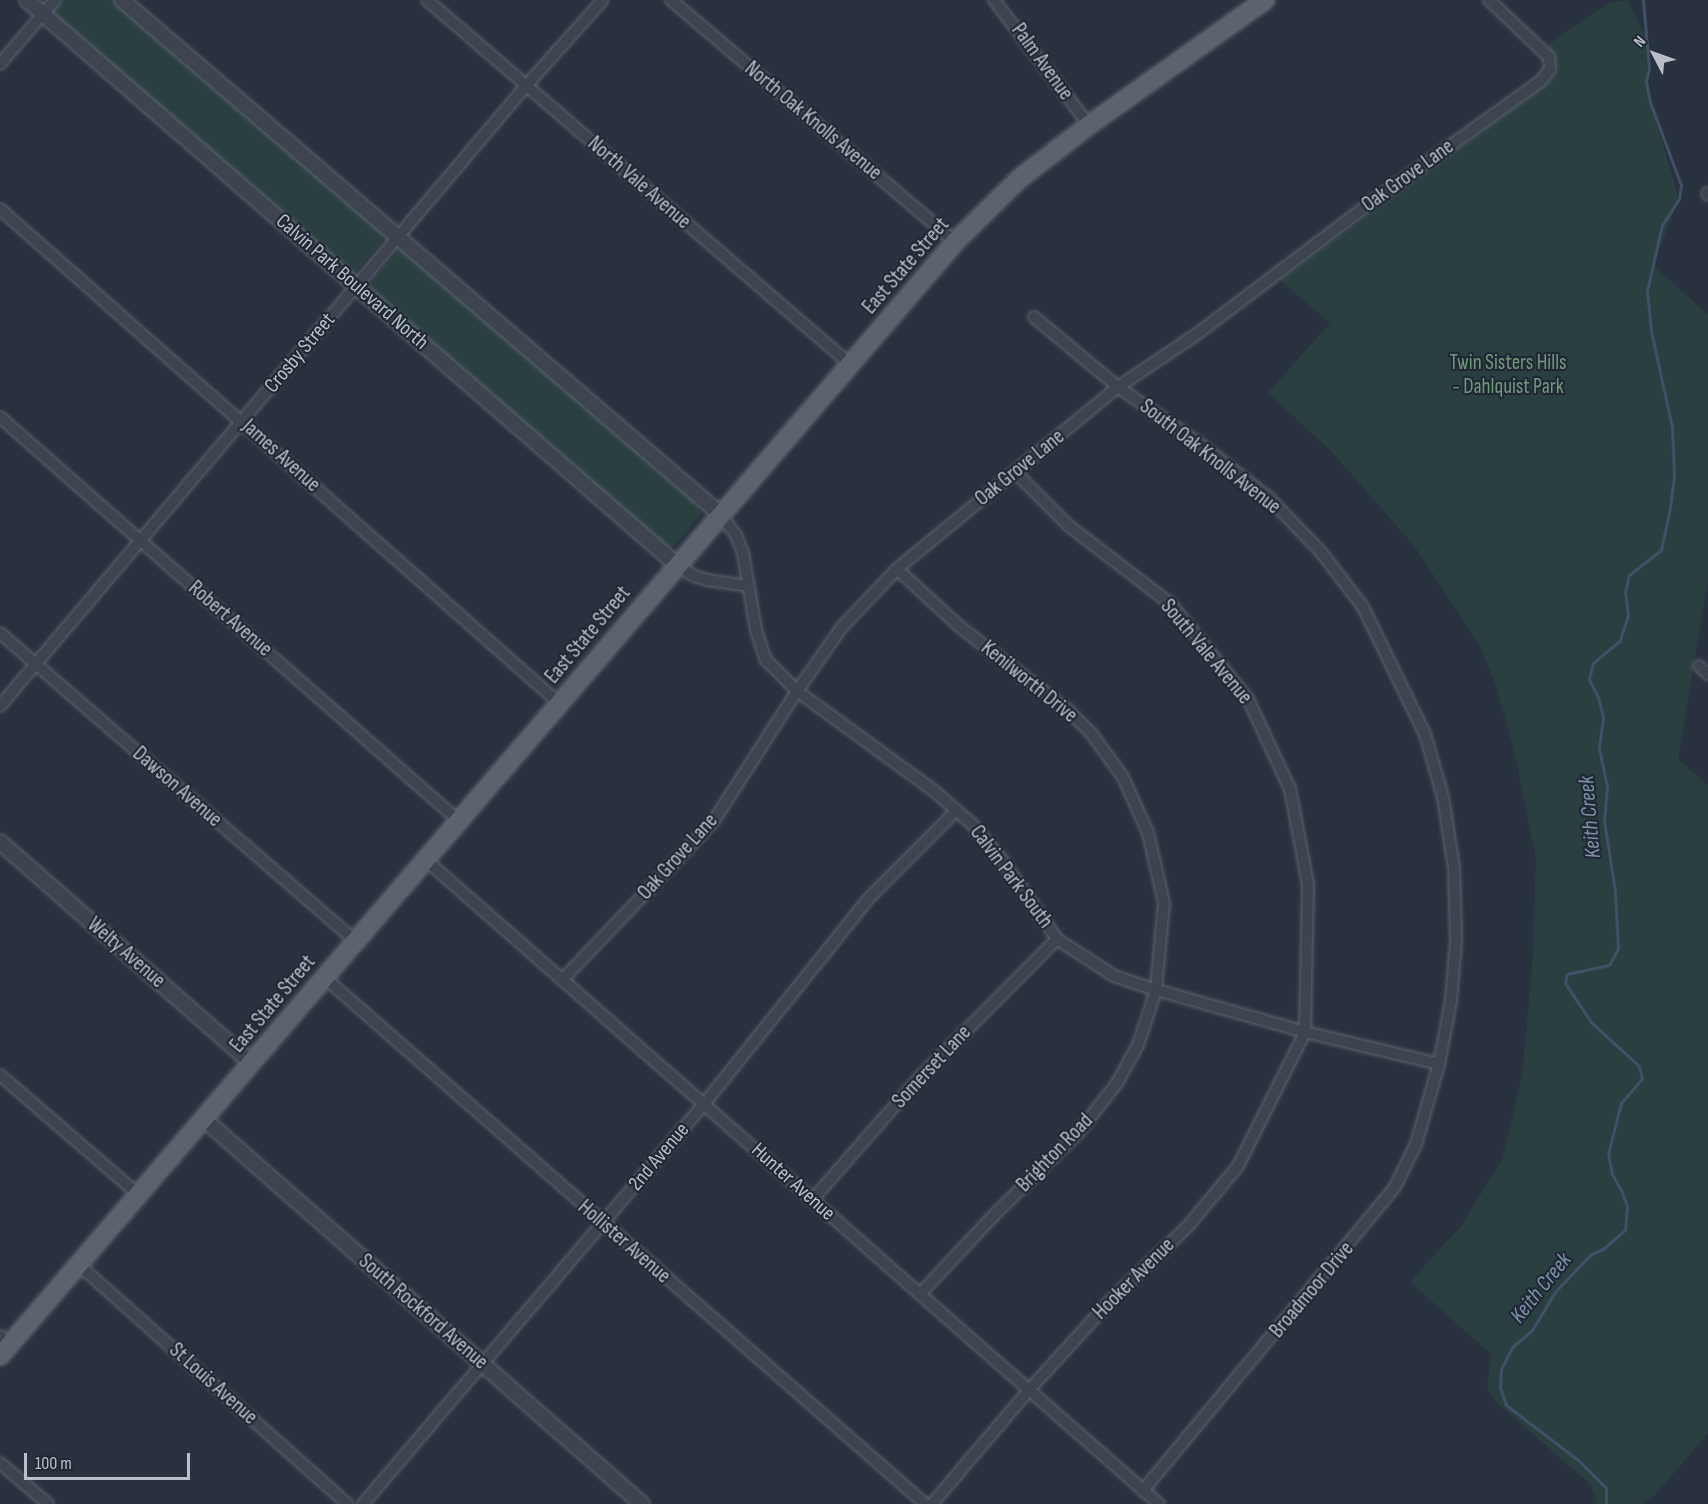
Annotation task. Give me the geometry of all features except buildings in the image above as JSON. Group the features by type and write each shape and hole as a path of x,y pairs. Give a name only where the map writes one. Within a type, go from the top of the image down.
{"main road":[{"name":"East State Street","path":"3,1345 205,1120 355,940 427,861 560,704 676,564 851,365 955,242 1019,179 1089,125 1259,2"}],"street":[{"name":"Calvin Park Boulevard North","path":"27,0 676,564"},
{"path":"0,64 55,0"},
{"path":"122,0 720,514"},
{"name":"North Vale Avenue","path":"427,0 851,365"},
{"name":"Crosby Street","path":"0,706 142,542 526,86 603,0"},
{"name":"North Oak Knolls Avenue","path":"671,0 955,242"},
{"name":"Palm Avenue","path":"994,0 1089,125"},
{"name":"Oak Grove Lane","path":"563,979 713,822 797,691 842,627 897,568 1118,387 1197,334 1369,204 1541,81 1550,69 1549,57 1489,0"},
{"name":"James Avenue","path":"0,209 243,421 560,704"},
{"name":"South Oak Knolls Avenue","path":"1034,317 1118,387 1199,443 1269,498 1321,552 1363,607 1401,680 1425,734 1443,797 1454,868 1456,941 1451,1001 1439,1064"},
{"name":"Robert Avenue","path":"0,417 460,822"},
{"name":"South Vale Avenue","path":"1015,472 1069,526 1172,606 1248,699 1290,789 1308,884 1305,1032"},
{"name":"Calvin Park South","path":"720,514 736,535 743,553 756,630 766,660 797,691 957,810 1003,861 1057,939 1114,976 1156,990 1305,1032 1439,1064"},
{"path":"676,564 694,576 747,586"},
{"name":"Kenilworth Drive","path":"897,568 960,627 1067,709 1090,733 1123,777 1148,833 1164,903 1156,990"},
{"name":"Dawson Avenue","path":"0,633 355,940"},
{"name":"2nd Avenue","path":"363,1504 704,1104 869,898 957,810"},
{"name":"Welty Avenue","path":"0,842 252,1063"},
{"name":"Hunter Avenue","path":"427,861 1159,1504"},
{"name":"Somerset Lane","path":"812,1200 920,1077 1057,939"},
{"name":"Hollister Avenue","path":"325,978 394,1036 603,1224 925,1504"},
{"name":"Brighton Road","path":"921,1294 997,1212 1078,1133 1117,1083 1138,1045 1156,990"},
{"name":"Hooker Avenue","path":"932,1504 1029,1389 1112,1299 1188,1226 1238,1166 1305,1032"},
{"name":"Broadmoor Drive","path":"1143,1491 1395,1187 1416,1144 1439,1064"},
{"path":"0,1075 138,1194"},
{"name":"South Rockford Avenue","path":"205,1120 642,1504"},
{"name":"St Louis Avenue","path":"78,1264 347,1504"},
{"path":"0,1463 48,1504"}],"green space":[{"path":"61,0 115,0 383,232 382,243 355,272 346,269 56,18 55,8"},
{"name":"Twin Sisters Hills - Dahlquist Park","path":"1628,0 1645,36 1650,102 1679,199 1653,265 1708,315 1708,578 1678,759 1708,785 1708,1433 1656,1494 1641,1504 1593,1504 1597,1500 1590,1484 1496,1402 1487,1388 1491,1354 1410,1282 1462,1225 1502,1159 1522,1076 1532,967 1536,859 1514,750 1495,683 1479,644 1415,547 1332,452 1268,393 1330,323 1280,280 1548,83 1558,69 1547,46 1559,36 1610,2"},
{"path":"400,249 404,250 695,502 701,514 676,545 668,547 663,544 372,293 370,283 373,277"}],"waterway":[{"name":"Keith Creek","path":"1606,1504 1606,1488 1578,1460 1506,1405 1500,1388 1501,1369 1512,1347 1532,1330 1555,1292 1590,1255 1603,1249 1625,1230 1627,1206 1612,1174 1608,1154 1621,1103 1642,1079 1639,1066 1591,1022 1565,983 1567,974 1609,965 1618,949 1615,891 1604,821 1607,786 1599,747 1603,717 1598,697 1589,679 1593,663 1620,640 1628,615 1625,592 1629,575 1661,550 1674,475 1672,427 1651,331 1647,291 1662,225 1679,199 1681,185 1650,102 1646,81 1649,69 1643,0"}]}
